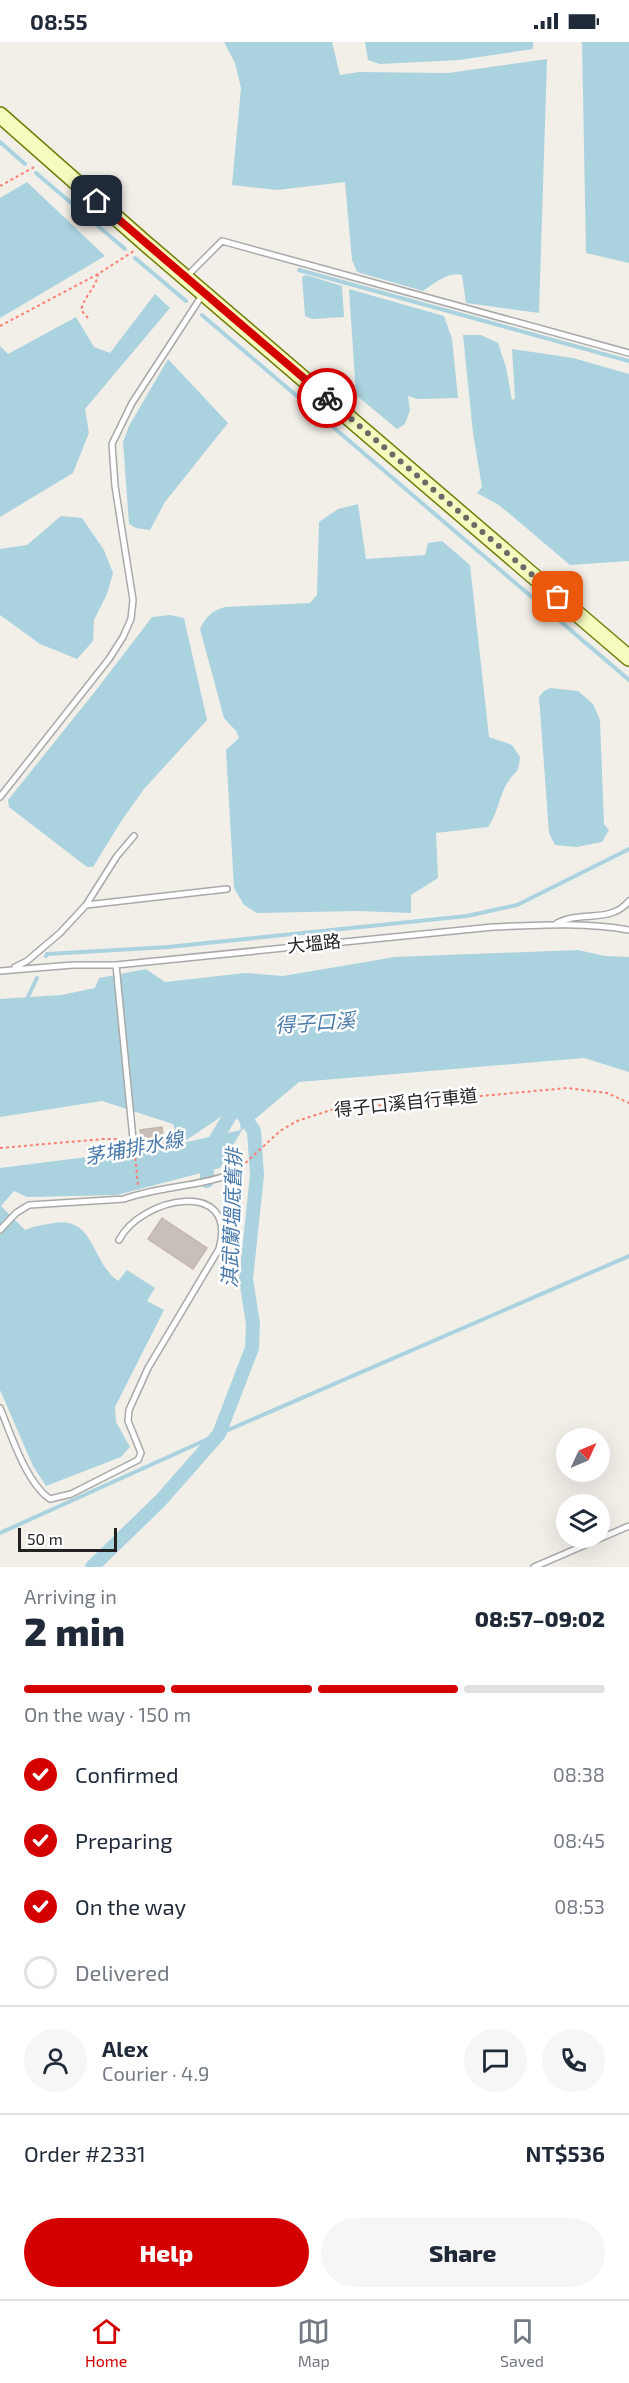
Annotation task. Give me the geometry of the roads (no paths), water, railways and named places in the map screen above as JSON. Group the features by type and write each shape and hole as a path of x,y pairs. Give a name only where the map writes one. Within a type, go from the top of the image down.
{"street":[{"path":"0,116 629,658"}],"lane":[{"path":"186,277 222,242 629,353"},
{"path":"0,797 109,659 131,619 133,600 115,486 112,444 132,403 204,293"},
{"path":"11,969 27,961 60,933 86,905 117,856 135,836"},
{"path":"86,905 227,889"},
{"path":"556,924 568,918 617,913 629,901"},
{"name":"大塭路","path":"0,971 73,965 116,965 470,929 556,924 608,926 629,930"},
{"path":"116,965 133,1139"},
{"path":"0,1230 16,1213 29,1205 124,1199 221,1178 234,1173"},
{"path":"0,1408 27,1469 39,1489 50,1499 70,1494 138,1460 141,1453 128,1421 129,1410 148,1368 219,1249 223,1234 219,1215 198,1201 186,1201 149,1211 130,1224 119,1240"},
{"path":"534,1567 629,1526"}],"water":[{"path":"224,42 332,42 340,75 359,72 448,73 547,59 539,313 466,303 462,275 446,276 423,291 357,272 352,260 345,182 277,190 232,185 241,88 235,63"},
{"path":"365,42 533,42 533,49 459,60 380,64 368,60"},
{"path":"582,42 629,42 629,263 586,253"},
{"path":"27,182 105,256 0,318 0,198"},
{"path":"306,275 342,286 344,317 312,319 305,316 302,277"},
{"path":"349,289 444,316 452,339 458,398 418,399 408,396 410,410 405,424 397,429 356,395"},
{"path":"155,294 170,308 85,409 89,433 73,473 0,517 0,346 8,354 76,317 94,347 110,353"},
{"path":"463,335 481,335 498,343 506,367 512,400 515,398 512,349 573,358 629,374 629,561 570,565 499,505 477,493 482,487 473,433"},
{"path":"168,359 228,423 165,502 150,530 136,528 129,524 123,442 129,426"},
{"path":"358,504 366,559 425,555 428,543 442,541 470,565 489,737 512,745 520,757 518,767 505,787 488,827 436,833 438,878 411,895 411,913 358,911 257,913 244,905 234,888 226,750 239,738 224,718 200,629 210,615 225,607 310,603 317,595 319,522 338,509"},
{"path":"61,516 82,518 104,550 113,573 107,594 94,620 93,641 77,659 40,644 0,615 0,549 27,545"},
{"path":"170,615 184,618 207,720 144,789 93,867 87,867 9,807 8,800 152,617"},
{"path":"550,688 578,691 593,704 600,720 604,824 609,830 602,842 577,847 555,845 549,833 539,697"},
{"name":"得子口溪","path":"578,950 605,956 629,957 629,1072 584,1058 299,1082 242,1130 220,1168 117,1195 27,1197 14,1191 1,1206 25,1230 53,1223 77,1226 85,1233 109,1273 118,1281 127,1270 155,1288 147,1301 164,1310 115,1407 116,1422 130,1447 121,1457 46,1486 33,1466 0,1390 0,1168 150,1151 180,1144 173,1124 102,1101 0,1117 0,999 61,995 95,988 99,978 146,969 165,982 245,973 283,976 395,957","holes":["237,1106 241,1130 182,1143"]}],"waterway":[{"path":"0,142 25,164"},
{"path":"36,173 125,249"},
{"path":"135,258 186,301"},
{"path":"299,270 629,361"},
{"path":"202,315 629,680"},
{"path":"46,956 47,954 168,947 467,916 517,905 629,849"},
{"path":"26,1001 37,978"},
{"name":"茅埔排水線","path":"210,1149 240,1099"},
{"name":"淇武蘭塭底舊排","path":"92,1567 161,1500 219,1434 252,1348 253,1324 246,1279 257,1175 254,1131 237,1106"},
{"path":"207,1153 207,1181"},
{"path":"0,1533 219,1434 629,1256"}]}
